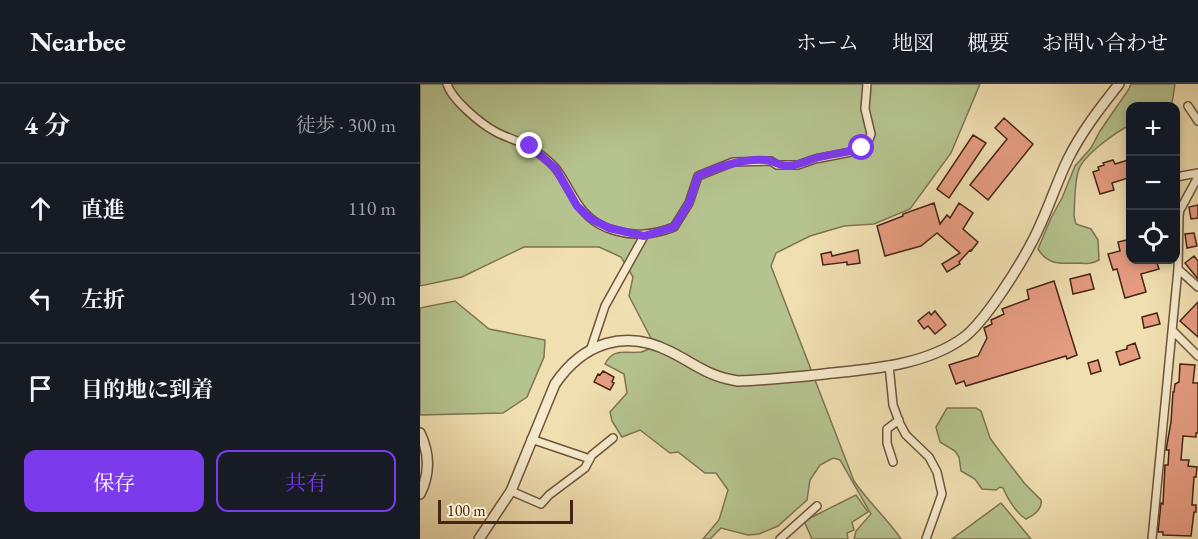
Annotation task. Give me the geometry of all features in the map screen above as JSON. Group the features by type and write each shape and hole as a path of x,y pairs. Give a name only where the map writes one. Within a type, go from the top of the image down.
{"street":[{"path":"447,84 458,101 480,122 530,146 545,158 556,169 577,206 591,219 609,228 644,236 674,227 689,203 698,176 714,168 733,162 771,161 777,165 798,165 862,148 868,142 871,134 865,109 867,84"},
{"path":"478,539 511,491 531,439 559,378 576,359 591,348 610,340 641,341 670,351 719,378 738,381 889,365 924,357 963,338 976,326 993,303 1032,242 1067,160 1096,113 1119,84"},
{"path":"1188,106 1198,121"},
{"path":"1180,177 1198,175"},
{"path":"1152,539 1166,380 1173,331 1180,210 1198,175"},
{"path":"591,348 605,306 644,236"},
{"path":"1178,269 1198,287"},
{"path":"1173,331 1198,356"},
{"path":"889,365 893,405 899,420 906,435 929,457 937,472 942,494 926,539"},
{"path":"893,462 886,436 887,429 899,420"},
{"path":"420,433 428,454 428,466 420,494"},
{"path":"511,491 541,504 549,495 585,468 592,454 613,438"},
{"path":"531,439 590,459"},
{"path":"780,539 817,506"}],"green space":[{"path":"420,84 980,84 951,153 910,209 874,224 844,226 810,236 776,253 771,266 854,481 901,539 854,539 856,531 871,514 840,460 833,458 820,465 810,480 807,500 778,526 759,534 748,535 721,528 710,539 703,539 719,520 728,490 716,473 705,473 678,452 670,453 640,430 622,437 612,421 610,412 627,393 624,374 605,364 616,353 641,352 655,346 629,296 633,277 621,257 599,247 524,247 462,277 420,286"},
{"path":"1131,84 1175,84 1172,102 1126,102 1126,127 1094,150 1079,169 1075,186 1074,216 1076,224 1091,229 1098,240 1099,260 1087,264 1062,263 1047,259 1038,249 1075,166 1091,148"},
{"path":"455,301 489,329 545,340 544,357 527,397 503,413 420,415 420,308"},
{"path":"947,408 976,408 981,411 990,438 1025,484 1041,500 1039,509 1034,514 1026,519 1013,505 1003,488 982,489 975,479 961,471 959,457 955,451 940,442 936,427"},
{"path":"856,495 868,512 852,522 854,530 847,533 848,539 812,539 804,521"},
{"path":"1001,503 1031,539 952,539"}],"building":[{"path":"1004,118 1033,144 988,200 970,185 1007,139 995,128"},
{"path":"973,135 986,143 949,198 937,189"},
{"path":"1113,160 1115,164 1126,161 1126,179 1112,183 1114,190 1100,194 1093,172 1099,170 1098,167 1104,165 1103,163"},
{"path":"934,203 940,224 947,215 950,218 959,203 973,213 963,229 978,242 959,262 960,264 947,272 942,264 960,253 937,233 921,246 885,256 877,226"},
{"path":"1198,205 1198,218 1191,219 1189,207"},
{"path":"1194,233 1197,246 1187,248 1185,234"},
{"path":"1126,240 1126,264 1157,264 1159,269 1141,274 1146,292 1125,298 1117,269 1113,270 1108,254 1120,251 1118,242"},
{"path":"858,250 860,263 823,265 821,254 831,252 832,256"},
{"path":"1194,256 1198,261 1198,279 1185,263"},
{"path":"1090,274 1094,289 1073,294 1070,279"},
{"path":"1054,281 1077,355 1067,359 1066,356 966,386 964,381 956,384 949,365 978,356 987,338 984,328 992,324 991,320 1004,314 1002,309 1029,299 1027,290"},
{"path":"1198,302 1198,337 1180,321"},
{"path":"935,311 946,325 935,334 928,326 924,329 918,321 929,312 931,315"},
{"path":"1157,313 1160,324 1144,328 1142,317"},
{"path":"1135,343 1140,358 1120,365 1116,352 1127,349 1127,346"},
{"path":"1098,360 1101,371 1091,374 1088,363"},
{"path":"1180,364 1195,365 1193,383 1198,383 1198,433 1196,437 1183,436 1181,460 1189,460 1188,466 1197,467 1192,505 1196,505 1196,512 1194,512 1191,536 1163,535 1163,532 1158,532 1161,503 1163,504 1165,465 1168,465 1169,450 1166,450 1173,392 1175,384 1179,382"},
{"path":"603,371 614,377 610,390 594,382 598,374 600,375"}],"route":[{"path":"530,146 556,169 577,206 591,219 609,228 644,236 674,227 689,203 698,176 714,168 733,162 757,161 771,161 777,165 786,166 798,165 862,148"}]}
